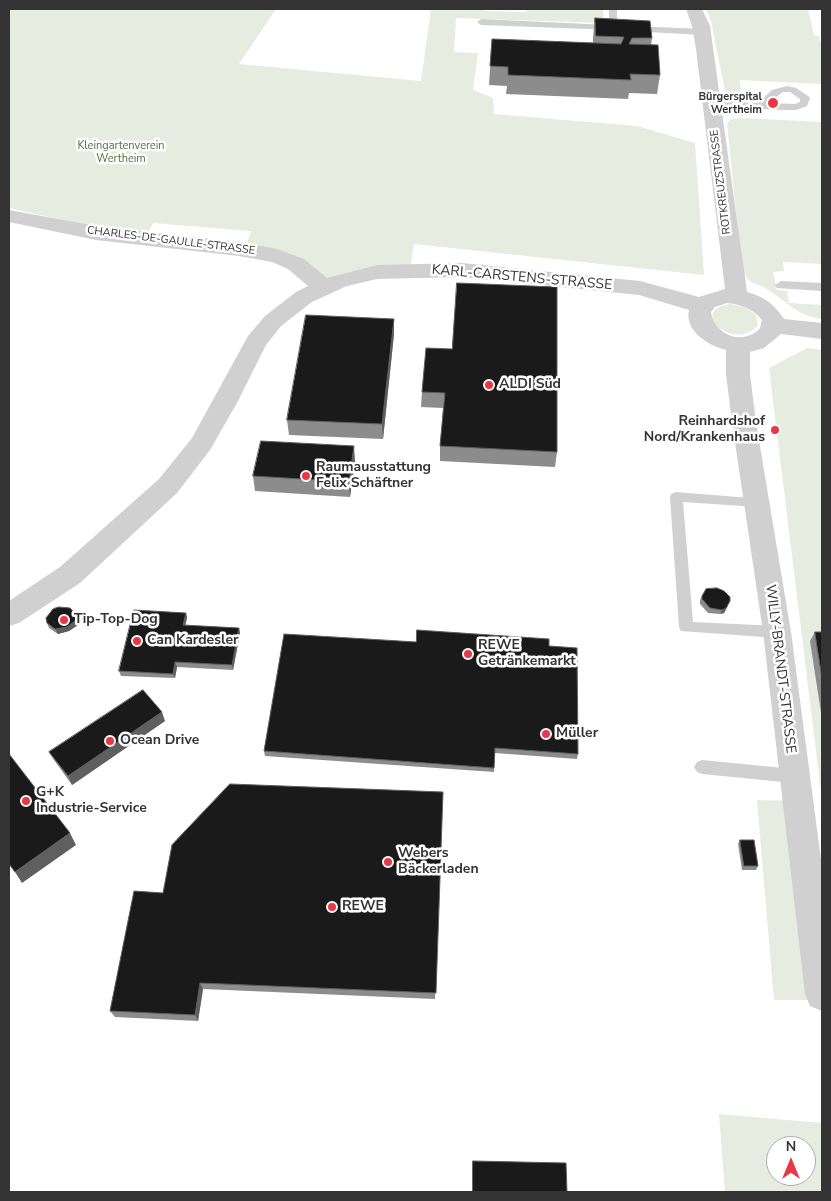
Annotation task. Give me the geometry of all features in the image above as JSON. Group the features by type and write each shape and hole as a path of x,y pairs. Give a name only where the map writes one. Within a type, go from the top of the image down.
{"street":[{"name":"ROTKREUZSTRASSE","path":"694,9 702,32 731,263 737,296"},
{"name":"CHARLES-DE-GAULLE-STRASSE","path":"9,216 96,233 239,248 277,256 296,264 324,288"},
{"name":"KARL-CARSTENS-STRASSE","path":"9,615 70,575 168,486 201,444 226,401 256,342 273,321 304,297 324,288 340,281 377,272 462,270 640,288 703,306"},
{"path":"737,296 751,300 770,314 773,326 771,332 762,341 738,345 716,339 702,328 699,316 703,306 708,301 720,297 737,296"},
{"path":"773,326 822,331"},
{"name":"WILLY-BRANDT-STRASSE","path":"738,345 738,374 744,422 758,502 776,632 822,994"}],"lane":[{"path":"613,9 614,28"},
{"path":"481,22 702,32"},
{"path":"712,104 761,106"},
{"path":"781,285 822,287"},
{"path":"758,502 676,497 686,627 776,632"},
{"path":"702,767 794,776"}],"green space":[{"name":"Kleingartenverein Wertheim","path":"9,9 276,9 239,64 421,81 431,9 484,9 484,11 527,12 527,9 603,9 604,23 456,18 454,52 478,53 473,90 493,98 494,114 637,126 695,143 704,275 414,244 410,270 324,288 296,264 245,250 251,231 153,223 147,235 76,223 9,208"},
{"path":"706,9 808,9 814,35 819,36 822,47 822,84 740,80 741,97 726,96 711,21"},
{"path":"732,119 822,122 822,264 783,262 784,271 773,272 777,290 787,291 789,303 822,305 822,319 805,315 798,311 765,288 749,280 742,270 727,123"},
{"path":"730,304 745,307 756,315 758,325 749,332 738,335 728,333 719,328 714,321 713,314 718,308"},
{"path":"807,348 822,350 822,800 769,368"},
{"path":"757,800 797,801 822,1000 774,1000"},
{"path":"719,1114 822,1123 822,1192 725,1192"}],"building":[{"path":"595,18 650,21 652,38 632,38 629,44 658,45 660,75 630,74 631,80 508,75 508,67 490,66 492,39 621,44 624,37 596,36"},
{"name":"ALDI Süd","path":"457,283 557,287 557,452 440,446 445,393 422,392 426,348 452,349"},
{"path":"306,315 394,319 382,424 287,420"},
{"path":"261,441 354,446 349,482 253,476"},
{"path":"717,588 724,591 730,597 726,608 722,610 710,608 702,599 706,589"},
{"name":"Tip-Top-Dog","path":"59,607 70,608 79,618 67,627 55,629 47,623 46,618 53,609"},
{"path":"134,610 186,613 183,625 239,628 232,665 175,662 173,674 119,671"},
{"path":"417,630 549,639 549,646 577,648 578,754 495,748 494,768 264,751 284,634 416,642"},
{"path":"815,632 822,632 822,678"},
{"name":"Ocean Drive","path":"143,690 162,712 68,776 49,752"},
{"name":"G+K Industrie-Service","path":"9,754 70,833 15,872 9,864"},
{"path":"230,784 443,792 436,993 200,983 195,1015 110,1011 134,891 163,893 172,845"},
{"path":"740,840 754,840 758,866 744,866"},
{"path":"473,1161 566,1163 567,1192 473,1192"}],"place":[{"name":"Bürgerspital Wertheim","path":"773,103"},
{"name":"ALDI Süd","path":"489,385"},
{"name":"Reinhardshof Nord/Krankenhaus","path":"775,430"},
{"name":"Raumausstattung Felix Schäftner","path":"306,476"},
{"name":"Tip-Top-Dog","path":"64,620"},
{"name":"Can Kardesler","path":"137,641"},
{"name":"REWE Getränkemarkt","path":"468,654"},
{"name":"Müller","path":"546,734"},
{"name":"Ocean Drive","path":"110,741"},
{"name":"G+K Industrie-Service","path":"26,801"},
{"name":"Webers Bäckerladen","path":"388,862"},
{"name":"REWE","path":"332,907"}]}
